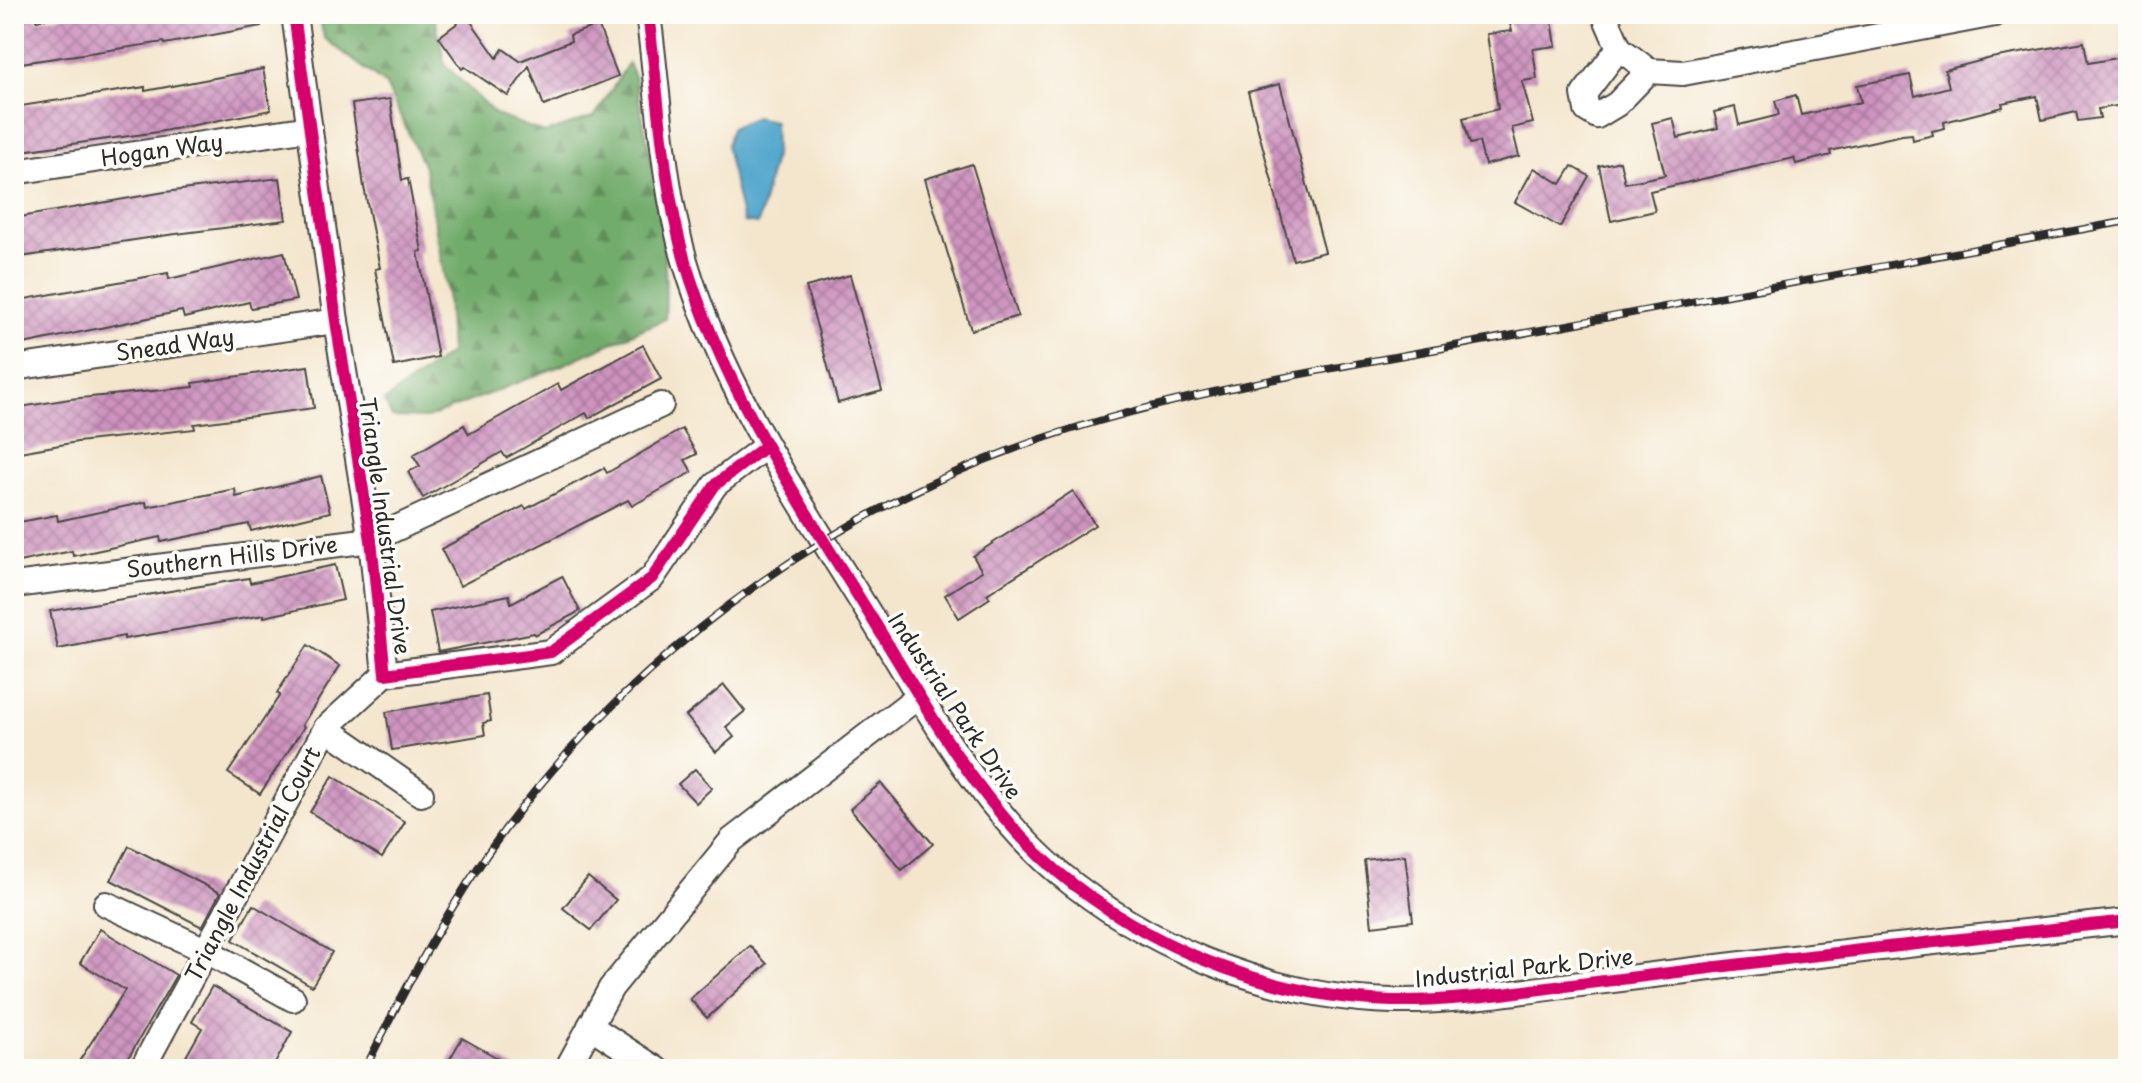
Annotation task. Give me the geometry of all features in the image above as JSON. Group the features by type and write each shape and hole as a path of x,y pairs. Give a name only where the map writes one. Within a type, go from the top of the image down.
{"street":[{"name":"Triangle Industrial Drive","path":"294,14 336,321 371,540 385,674 551,652 652,578 715,485 766,446"},
{"name":"Industrial Park Drive","path":"648,14 674,213 684,256 708,326 735,389 766,446 972,776 1017,831 1072,883 1136,927 1183,951 1285,987 1392,1001 1468,998 1840,952 2128,921"},
{"path":"1604,14 1619,48 1649,71 1683,73 1995,14"},
{"path":"1619,48 1584,94 1587,110 1597,116 1617,104 1649,71"},
{"name":"Hogan Way","path":"14,172 310,128"},
{"name":"Snead Way","path":"14,368 336,321"},
{"name":"Southern Hills Drive","path":"14,585 371,540 661,405"},
{"name":"Triangle Industrial Court","path":"142,1069 326,728 385,674"},
{"path":"567,1069 611,988 732,840 920,695"},
{"path":"326,728 421,794"},
{"path":"106,904 207,951 293,999"},
{"path":"590,1026 656,1069"}],"green space":[{"path":"319,14 434,14 445,65 496,115 545,133 595,116 628,63 634,76 662,228 665,319 560,366 427,418 392,417 384,401 450,353 447,292 425,169 386,85 324,38"}],"water":[{"path":"755,117 774,121 775,153 758,224 743,222 726,147 731,128"}],"building":[{"path":"72,14 258,14 261,26 165,44 14,64 14,19 35,15 36,20"},
{"path":"1507,14 1551,14 1556,46 1533,49 1537,79 1522,81 1533,123 1512,128 1519,156 1485,165 1479,142 1470,144 1463,118 1498,109 1487,34 1512,31"},
{"path":"467,16 497,58 503,49 520,61 571,41 570,35 598,25 618,76 544,106 529,66 508,96 465,67 462,69 439,37"},
{"path":"2084,42 2088,63 2128,56 2128,104 2098,109 2100,118 2078,121 2076,112 2042,120 2037,96 2002,103 2003,107 1944,122 1945,128 1932,131 1933,135 1913,140 1912,134 1902,135 1830,151 1831,155 1796,164 1794,158 1650,191 1655,211 1611,221 1599,166 1620,161 1625,183 1665,175 1652,123 1673,118 1678,138 1718,128 1714,112 1735,107 1739,125 1779,115 1775,101 1796,95 1801,115 1861,102 1857,85 1910,75 1915,96 1949,87 1945,70 1991,58"},
{"path":"263,69 271,110 158,132 14,152 14,107 145,87 145,91"},
{"path":"1280,84 1325,252 1293,260 1248,92"},
{"path":"390,99 402,180 408,179 422,251 418,252 438,357 394,366 375,269 380,268 352,104"},
{"path":"972,164 1018,316 971,330 925,179"},
{"path":"1572,166 1589,176 1560,227 1515,202 1534,168 1561,184"},
{"path":"280,178 286,220 14,258 14,218 165,192"},
{"path":"284,252 296,300 251,308 249,302 184,318 182,311 14,346 14,301 168,273 169,279"},
{"path":"850,275 882,391 838,403 806,287"},
{"path":"643,345 661,379 589,418 586,413 506,458 502,452 423,498 408,472 420,466 413,455 464,425 469,434 558,384 561,390"},
{"path":"308,366 314,408 194,424 195,429 77,442 14,453 14,408 70,399 194,387 193,383"},
{"path":"682,429 697,454 685,460 692,472 632,506 628,500 460,586 441,549 604,468 607,473"},
{"path":"321,476 330,512 251,531 249,524 161,542 160,537 73,556 72,551 14,563 14,523 57,515 58,521 146,502 147,507 235,489 236,497"},
{"path":"1073,491 1095,525 987,594 990,598 959,618 945,595 982,571 973,556"},
{"path":"335,565 343,600 264,617 124,639 124,636 58,649 50,611 249,578 250,583"},
{"path":"562,576 580,611 535,635 438,652 430,612 509,595 511,603"},
{"path":"308,645 340,666 260,794 228,773 280,695 277,693"},
{"path":"724,685 745,711 726,727 734,737 716,752 686,716"},
{"path":"487,695 491,721 483,723 485,735 392,750 386,712"},
{"path":"695,769 712,788 696,803 678,784"},
{"path":"333,776 405,822 382,858 310,812"},
{"path":"881,783 933,844 902,870 850,809"},
{"path":"129,846 220,893 202,927 111,880"},
{"path":"1405,855 1413,921 1372,926 1364,860"},
{"path":"588,877 616,900 591,930 563,908"},
{"path":"253,905 332,952 312,986 233,940"},
{"path":"100,929 176,975 122,1069 88,1069 78,1063 125,990 80,963"},
{"path":"750,946 767,964 707,1018 690,999"},
{"path":"212,986 292,1032 272,1069 179,1069 202,1028 192,1022"},
{"path":"462,1038 517,1069 444,1069"}],"railway":[{"path":"365,1069 413,976 466,886 506,828 561,760 622,697 688,638 758,584 832,536 909,494 990,458 1072,429 1226,389 2128,221"}],"cycle path":[{"path":"294,14 336,321 371,540 385,674 551,652 652,578 715,485 766,446"},
{"path":"648,14 666,170 677,231 701,309 743,402 793,490 962,762 1013,828 1042,858 1109,910 1146,932 1224,968 1307,991 1392,1001 1490,995 2128,921"}]}
